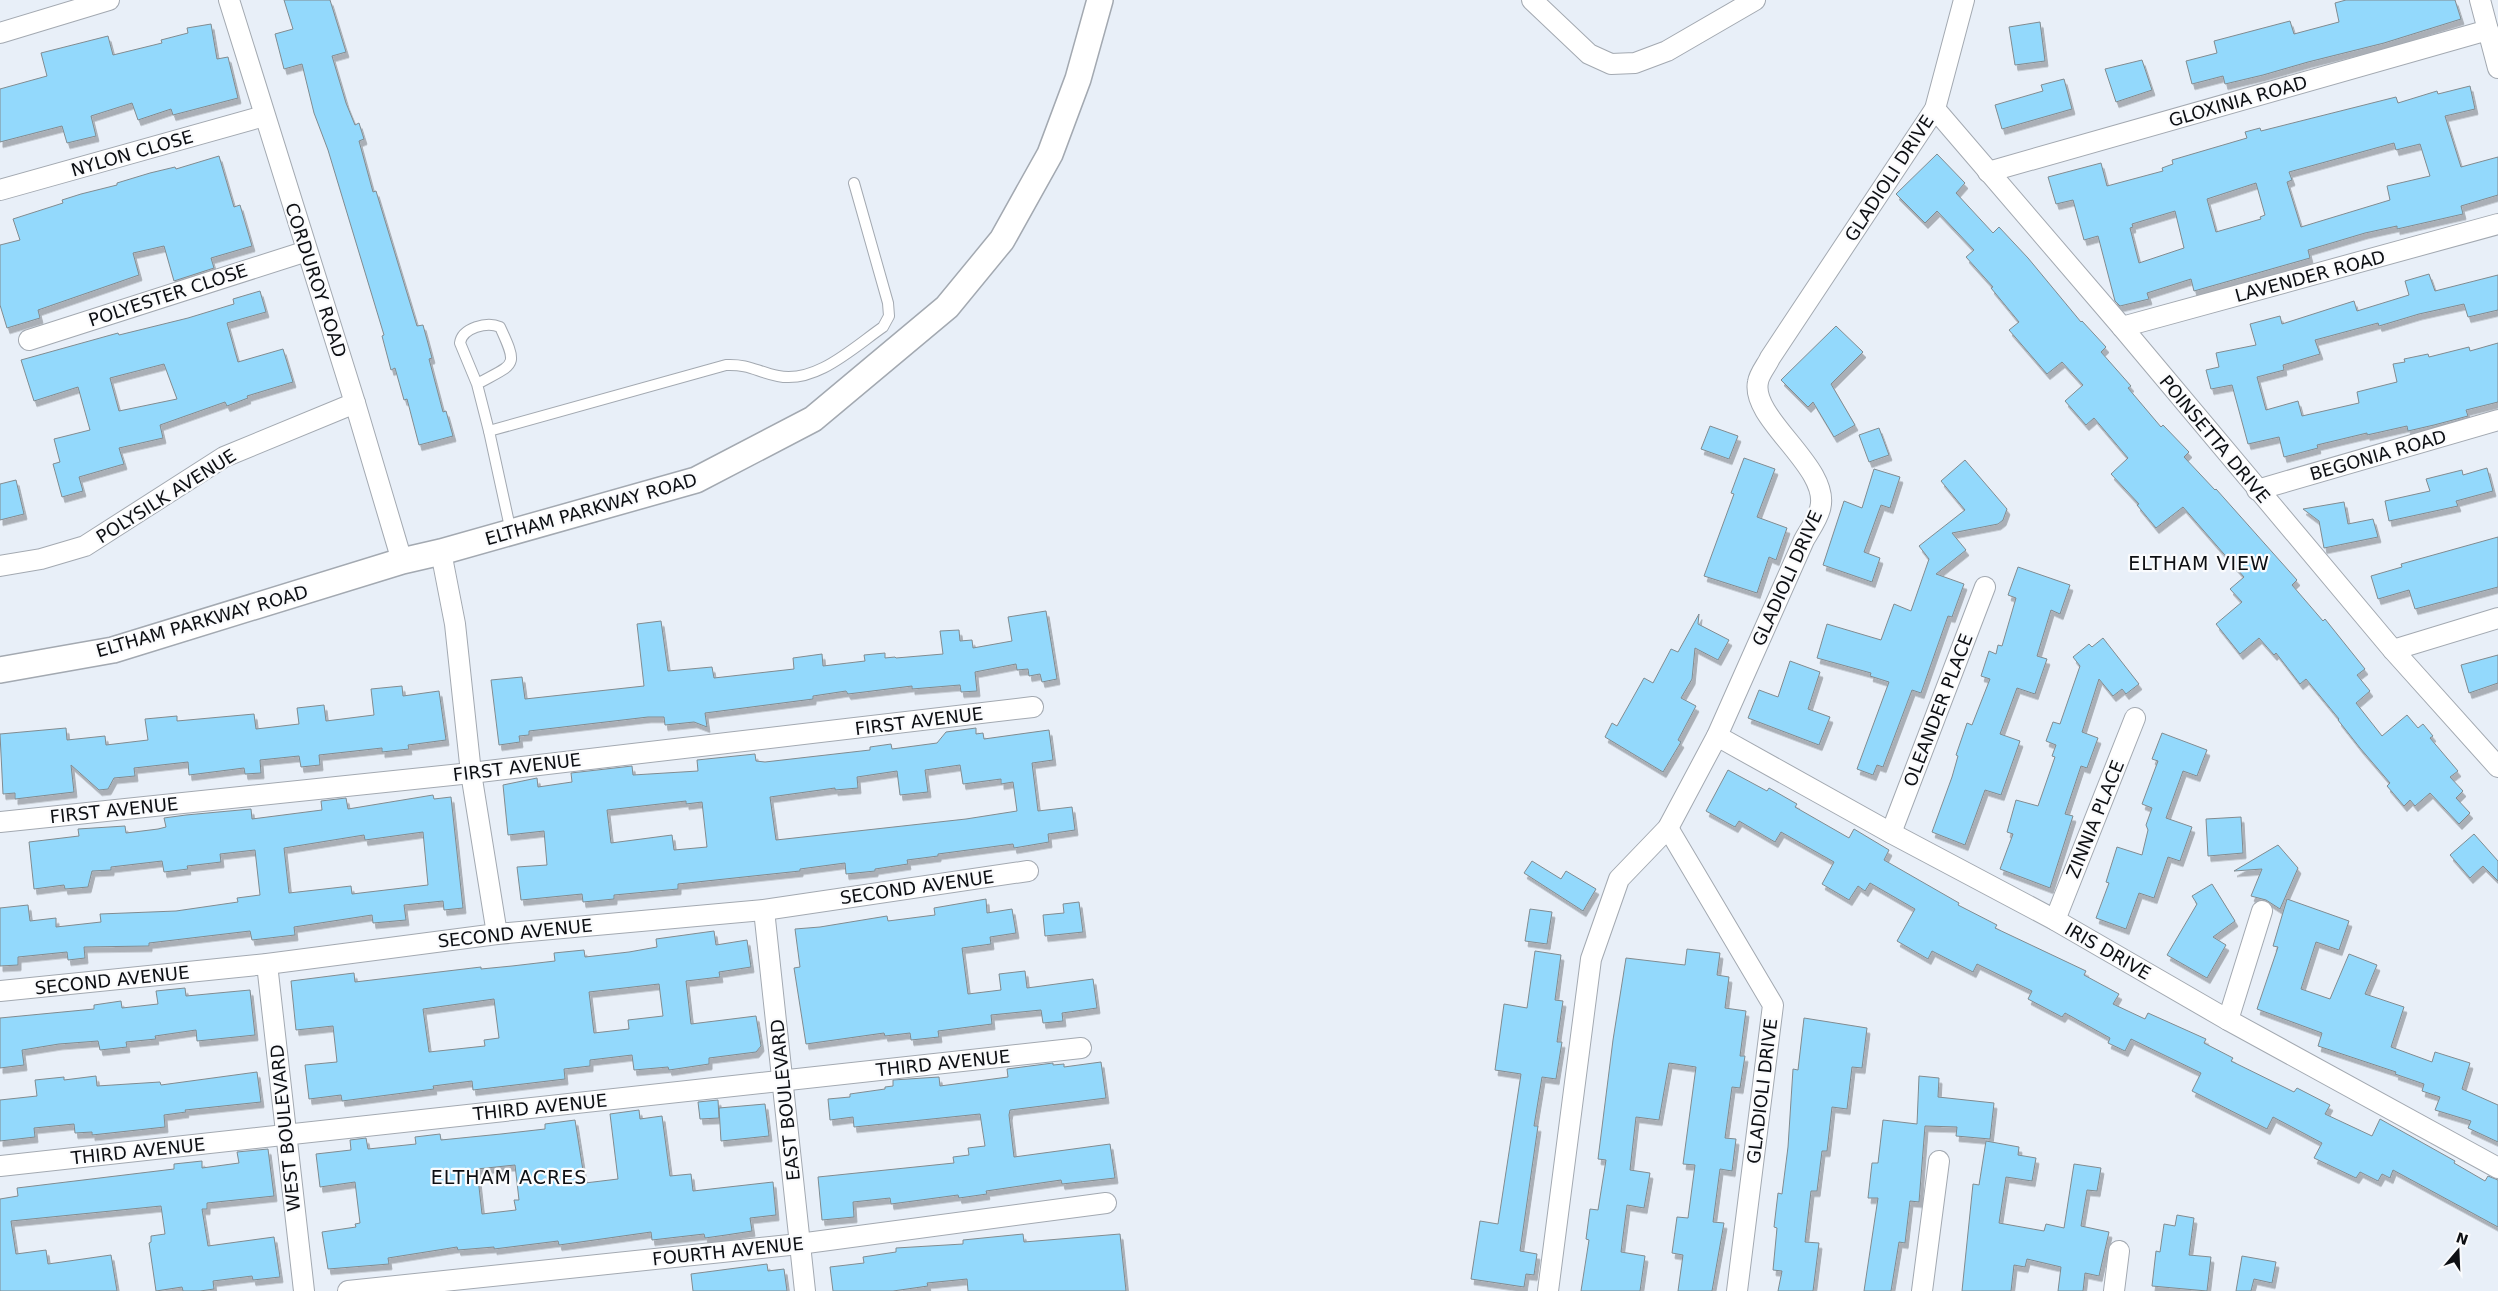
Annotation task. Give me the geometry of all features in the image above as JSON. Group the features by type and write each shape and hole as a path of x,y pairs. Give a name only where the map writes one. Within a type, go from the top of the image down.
{"street":[{"path":"0,33 109,0"},
{"name":"CORDUROY ROAD","path":"229,0 356,403 402,561"},
{"name":"ELTHAM PARKWAY ROAD","path":"0,670 113,650 402,561 441,552 696,480 813,418 947,307 1002,240 1050,154 1078,79 1100,0"},
{"path":"1532,0 1589,54 1610,64 1635,63 1667,52 1756,0"},
{"name":"GLADIOLI DRIVE","path":"1548,1291 1591,959 1619,879 1668,828 1716,736 1804,540 1821,509 1820,492 1814,476 1762,406 1757,382 1770,358 1935,109 1964,0"},
{"path":"2480,0 2498,68"},
{"name":"GLOXINIA ROAD","path":"1988,172 2488,30"},
{"name":"POINSETTA DRIVE","path":"1935,109 2122,327 2393,650 2498,768"},
{"name":"NYLON CLOSE","path":"0,190 264,116"},
{"name":"LAVENDER ROAD","path":"2122,327 2498,224"},
{"name":"POLYESTER CLOSE","path":"29,340 307,251"},
{"name":"POLYSILK AVENUE","path":"0,566 41,559 85,546 224,457 356,403"},
{"name":"BEGONIA ROAD","path":"2257,490 2498,420"},
{"path":"441,552 455,624 471,773 497,934"},
{"name":"OLEANDER PLACE","path":"1890,833 1985,587"},
{"path":"2393,650 2498,618"},
{"name":"FIRST AVENUE","path":"0,822 471,773 1033,707"},
{"name":"ZINNIA PLACE","path":"2055,920 2135,718"},
{"name":"IRIS DRIVE","path":"1716,736 1890,833 2055,920 2228,1020 2498,1168"},
{"name":"GLADIOLI DRIVE","path":"1668,828 1772,1005 1737,1291"},
{"name":"SECOND AVENUE","path":"0,991 267,964 497,934 764,910 1028,871"},
{"name":"EAST BOULEVARD","path":"764,910 805,1291"},
{"path":"2228,1020 2262,911"},
{"name":"WEST BOULEVARD","path":"267,964 304,1291"},
{"name":"THIRD AVENUE","path":"0,1166 1081,1048"},
{"path":"1922,1291 1939,1161"},
{"name":"FOURTH AVENUE","path":"348,1291 799,1244 1106,1202"},
{"path":"2114,1291 2119,1251"}],"lane":[{"path":"489,431 726,365 743,364 776,376 790,378 818,371 883,326 889,316 888,303 854,183"},
{"path":"477,384 512,362 513,354 500,327 496,325 490,324 466,332 461,337 460,344 477,384 511,532"}],"building":[{"path":"284,0 330,0 346,52 332,56 346,103 355,125 359,123 364,139 359,141 373,192 376,191 417,326 423,325 432,358 429,359 443,412 446,411 453,436 419,445 407,399 404,400 395,368 391,370 382,336 384,335 328,150 314,113 302,64 284,69 275,34 293,29"},
{"path":"2346,0 2455,0 2461,19 2384,43 2263,75 2225,84 2223,76 2192,84 2186,61 2217,53 2214,41 2290,21 2294,34 2339,22 2335,3"},
{"path":"2040,22 2045,61 2015,65 2009,27"},
{"path":"211,24 217,59 228,57 238,98 173,115 171,109 138,120 132,103 91,116 96,136 67,143 62,126 0,142 0,89 47,76 41,53 108,36 113,55 162,43 161,40 188,33 187,28"},
{"path":"2142,60 2152,90 2116,102 2105,69"},
{"path":"2064,79 2072,109 2002,129 1995,105 2043,91 2041,85"},
{"path":"2470,86 2475,109 2445,116 2461,167 2498,157 2498,195 2461,206 2463,214 2397,229 2397,226 2365,233 2308,250 2310,258 2194,291 2191,279 2147,293 2149,299 2120,306 2115,301 2098,236 2084,240 2073,200 2056,204 2048,177 2101,163 2107,186 2163,171 2162,168 2173,164 2172,160 2247,138 2245,132 2260,128 2261,131 2396,97 2398,103 2437,91 2438,94","holes":["2394,143 2396,150 2420,144 2430,176 2387,186 2390,200 2301,227 2287,182 2292,180 2289,172","2256,183 2265,215 2260,217 2261,219 2216,232 2207,199","2175,211 2184,248 2139,263 2130,228 2133,227 2132,224"]},
{"path":"1937,154 1965,183 1956,193 1993,233 1999,227 2028,258 2081,322 2106,347 2101,352 2131,386 2128,388 2161,427 2163,425 2189,452 2184,457 2216,489 2297,580 2292,585 2323,621 2325,619 2365,669 2357,675 2370,691 2356,703 2382,736 2407,715 2418,728 2423,724 2433,736 2430,738 2458,771 2450,777 2463,791 2456,798 2470,813 2459,824 2430,793 2415,806 2410,800 2404,806 2387,786 2390,783 2306,679 2300,684 2276,653 2274,655 2259,638 2240,654 2216,624 2242,602 2230,589 2244,577 2183,507 2156,528 2137,505 2139,504 2111,474 2128,458 2094,418 2086,425 2065,401 2083,385 2062,362 2047,374 2009,330 2019,322 1991,288 1993,287 1966,257 1974,250 1937,211 1925,223 1896,194"},
{"path":"219,156 234,207 240,205 252,246 211,258 214,268 174,281 164,246 133,253 139,275 38,310 40,318 7,328 0,305 0,245 20,240 13,219 63,203 62,200 81,194 117,185 117,183 150,173 175,167 176,169"},
{"path":"2429,274 2435,291 2498,275 2498,310 2468,317 2464,304 2419,314 2379,326 2378,323 2315,340 2320,354 2283,365 2284,370 2257,377 2266,410 2298,401 2302,416 2359,403 2357,392 2397,382 2393,364 2405,362 2404,359 2428,354 2429,357 2469,347 2470,351 2498,343 2498,402 2466,410 2468,416 2434,425 2408,431 2407,426 2367,435 2367,433 2317,445 2318,448 2284,457 2279,437 2248,444 2232,385 2211,389 2206,370 2219,367 2216,353 2256,345 2250,324 2280,316 2282,324 2354,301 2357,311 2409,295 2405,281"},
{"path":"260,291 266,312 227,323 238,362 283,349 293,382 247,396 248,398 227,406 225,402 160,425 163,438 119,448 124,464 79,477 83,491 62,497 53,464 60,462 54,439 90,430 78,387 34,401 21,360 118,333 119,335 188,318 234,304 233,299","holes":["164,364 177,399 119,411 110,378"]},
{"path":"1836,326 1863,352 1831,384 1855,425 1834,437 1813,402 1808,407 1781,380"},
{"path":"1710,426 1738,436 1729,459 1701,449"},
{"path":"1879,428 1889,455 1869,462 1859,435"},
{"path":"1744,458 1775,469 1757,517 1787,528 1776,560 1769,557 1757,593 1704,576 1734,494 1731,493"},
{"path":"1965,460 2007,509 2003,520 1998,524 1952,533 1966,550 1936,574 1964,584 1952,617 1948,616 1921,693 1912,690 1883,767 1877,765 1873,775 1857,769 1889,682 1870,676 1871,673 1817,658 1827,624 1881,640 1894,604 1911,611 1929,559 1919,546 1965,510 1941,481"},
{"path":"2487,468 2493,491 2456,501 2458,506 2389,521 2385,501 2430,491 2426,479 2462,470 2463,475"},
{"path":"1874,469 1900,477 1890,508 1881,505 1864,552 1880,558 1872,582 1823,565 1844,501 1862,508"},
{"path":"16,480 24,514 0,520 0,484"},
{"path":"2344,502 2348,524 2373,519 2378,537 2324,548 2319,521 2303,509"},
{"path":"2498,537 2498,587 2415,609 2409,590 2378,599 2371,576 2402,567 2401,564"},
{"path":"2018,567 2070,585 2060,614 2051,610 2037,656 2047,659 2035,694 2017,688 2000,734 2020,741 2001,795 1985,790 1965,845 1932,832 1952,777 1958,756 1956,755 1967,723 1972,725 1990,679 1981,676 1989,651 1996,654 1998,645 2002,646 2016,598 2008,595"},
{"path":"1046,611 1057,679 1042,682 1040,674 1029,676 1028,669 1017,670 1016,664 975,672 977,691 961,692 960,685 912,689 912,686 848,694 846,691 813,696 813,699 705,713 707,727 694,722 665,725 664,717 648,717 529,731 529,735 519,736 520,742 499,745 491,680 522,677 525,699 644,686 637,624 661,621 668,671 712,667 714,678 794,669 793,658 822,654 823,666 865,661 864,655 885,653 885,658 896,658 943,654 940,631 959,630 960,641 972,640 973,648 1012,641 1008,617"},
{"path":"1699,614 1698,624 1729,640 1718,660 1695,648 1692,679 1681,698 1696,706 1678,740 1681,742 1663,772 1605,737 1612,723 1617,726 1644,678 1653,683 1671,649 1678,652"},
{"path":"2103,638 2139,684 2126,694 2122,689 2113,696 2099,679 2082,732 2098,738 2087,768 2081,766 2065,814 2073,816 2050,888 2000,869 2013,834 2007,832 2016,800 2038,806 2055,757 2052,756 2056,745 2046,741 2053,722 2060,724 2080,666 2073,657 2089,644 2092,647"},
{"path":"2498,655 2498,683 2469,693 2461,665"},
{"path":"1790,661 1820,672 1808,709 1830,717 1819,745 1748,718 1759,690 1778,697"},
{"path":"402,686 403,696 439,691 446,740 408,745 409,749 382,752 382,748 319,755 320,765 301,767 299,756 260,760 261,773 245,774 244,768 189,775 188,762 134,768 135,776 114,778 108,789 99,790 71,765 74,792 15,799 15,793 3,794 0,734 66,728 67,740 105,736 106,745 148,740 145,719 177,716 177,721 254,714 256,729 299,724 297,708 324,705 326,721 374,715 371,689"},
{"path":"976,728 976,734 983,733 984,739 1049,730 1053,760 1032,763 1038,811 1072,807 1075,830 1048,834 1049,842 1014,848 1013,844 938,854 938,856 907,860 908,864 875,869 875,871 846,874 845,863 800,869 800,871 678,884 678,889 614,895 614,899 583,902 582,894 521,900 517,867 547,865 544,831 508,835 503,785 537,778 538,787 572,782 571,773 632,766 633,775 698,771 697,760 755,754 756,761 765,762 870,750 870,747 891,744 892,749 937,743 946,732","holes":["960,765 963,784 1001,779 1001,784 1013,782 1017,811 966,819 776,840 770,797 835,788 835,790 858,788 857,777 897,771 900,795 928,792 925,770","686,801 686,804 702,802 707,847 674,850 672,835 611,843 607,810"]},
{"path":"2162,733 2207,750 2197,776 2183,771 2166,818 2192,827 2180,861 2168,857 2154,898 2139,893 2126,929 2096,918 2109,883 2106,882 2117,847 2142,855 2148,830 2146,825 2152,808 2142,804 2158,761 2152,759"},
{"path":"1728,770 1767,791 1769,788 1797,804 1795,807 1849,838 1854,829 1889,850 1884,860 1959,903 1958,905 1997,925 1995,928 2086,971 2084,975 2119,994 2113,1004 2145,1019 2148,1013 2206,1039 2204,1043 2233,1058 2231,1061 2294,1092 2297,1088 2330,1105 2325,1114 2372,1136 2380,1119 2455,1161 2454,1163 2485,1181 2488,1176 2498,1180 2498,1227 2393,1170 2390,1178 2382,1174 2378,1181 2360,1172 2356,1178 2314,1158 2322,1143 2273,1117 2267,1129 2192,1091 2201,1073 2131,1039 2125,1051 2108,1043 2110,1038 2065,1013 2062,1017 2028,999 2032,991 1977,964 1973,972 1932,951 1928,959 1897,941 1915,909 1870,883 1865,891 1858,886 1849,900 1822,884 1834,862 1781,832 1775,842 1739,821 1735,827 1706,811"},
{"path":"433,795 434,799 451,797 463,908 444,910 443,901 404,905 406,920 373,923 372,915 294,927 295,935 252,940 250,931 149,943 149,946 84,947 85,958 68,960 67,952 18,957 18,965 0,966 0,908 28,905 30,921 56,918 56,927 101,922 100,914 176,911 238,902 237,898 260,895 255,850 220,854 221,862 187,866 188,869 164,872 162,861 111,867 111,870 92,871 88,887 65,889 64,885 34,889 29,842 79,836 78,829 125,826 126,833 158,829 166,827 164,818 186,815 251,809 252,819 322,810 321,801 346,798 348,809","holes":["423,832 428,885 352,894 351,886 289,893 284,848 364,835 365,840"]},
{"path":"2241,817 2243,853 2208,856 2206,819"},
{"path":"2474,834 2498,861 2498,881 2483,866 2470,878 2450,855"},
{"path":"2278,845 2298,868 2280,909 2266,900 2251,896 2262,869 2234,871"},
{"path":"1532,861 1561,879 1566,871 1596,889 1583,911 1524,873"},
{"path":"2212,884 2235,921 2213,937 2226,945 2207,978 2167,955 2197,904 2192,896"},
{"path":"986,899 987,913 1012,909 1016,933 990,937 991,944 962,948 968,994 1001,990 999,974 1025,971 1027,988 1093,979 1097,1008 1062,1013 1063,1021 1043,1023 1041,1010 991,1015 992,1024 938,1031 939,1037 911,1040 910,1033 885,1036 884,1033 806,1044 794,968 800,967 795,929 820,927 887,916 888,921 935,915 934,908"},
{"path":"2287,899 2349,921 2339,950 2316,942 2301,989 2330,999 2349,954 2377,965 2365,994 2404,1007 2391,1047 2432,1062 2435,1052 2470,1063 2462,1089 2498,1105 2498,1142 2468,1128 2471,1121 2435,1110 2440,1097 2422,1091 2424,1084 2395,1074 2396,1072 2318,1046 2322,1033 2257,1009 2278,947 2273,946"},
{"path":"1079,902 1083,932 1045,936 1043,915 1064,913 1063,904"},
{"path":"1530,909 1552,912 1547,944 1525,941"},
{"path":"714,931 716,945 747,940 751,967 719,972 720,977 686,981 691,1024 756,1016 761,1046 756,1052 709,1058 709,1064 669,1070 668,1067 634,1070 632,1055 590,1060 590,1066 564,1069 565,1079 473,1090 472,1081 433,1086 434,1089 342,1101 341,1095 309,1099 305,1065 337,1062 333,1026 296,1030 291,981 354,973 355,982 481,967 481,969 512,966 555,961 554,953 584,950 585,957 657,947 656,939","holes":["659,984 663,1016 628,1020 629,1029 594,1033 589,992","494,999 499,1038 484,1040 485,1046 429,1052 423,1009"]},
{"path":"1687,949 1720,953 1717,975 1729,977 1725,1008 1746,1011 1740,1056 1745,1056 1740,1088 1732,1087 1725,1138 1736,1139 1732,1171 1720,1169 1713,1222 1724,1223 1712,1291 1678,1291 1683,1255 1672,1253 1677,1217 1688,1218 1695,1165 1683,1164 1696,1067 1669,1063 1659,1120 1636,1117 1630,1170 1650,1173 1644,1208 1627,1205 1621,1252 1645,1256 1640,1291 1581,1291 1589,1240 1586,1239 1590,1209 1598,1210 1606,1160 1598,1159 1613,1040 1626,958 1685,965"},
{"path":"1535,951 1561,955 1555,1000 1563,1001 1557,1042 1562,1042 1556,1079 1542,1077 1534,1126 1538,1126 1520,1251 1537,1254 1534,1275 1526,1274 1524,1287 1471,1279 1480,1221 1498,1224 1521,1074 1495,1070 1504,1004 1527,1008"},
{"path":"185,988 186,996 250,990 255,1035 197,1041 196,1030 155,1036 156,1039 126,1042 127,1047 100,1050 98,1041 59,1044 22,1050 24,1065 0,1068 0,1018 94,1009 94,1005 121,1001 122,1008 158,1004 156,991"},
{"path":"1804,1018 1867,1028 1862,1068 1852,1067 1847,1109 1832,1107 1827,1151 1822,1151 1817,1191 1811,1191 1805,1242 1819,1243 1813,1291 1778,1291 1782,1271 1773,1270 1777,1228 1774,1227 1778,1193 1782,1194 1788,1147 1793,1069 1798,1070"},
{"path":"1101,1062 1106,1098 1010,1110 1014,1157 1110,1144 1115,1178 1062,1184 1061,1180 986,1191 987,1194 959,1198 958,1195 891,1204 890,1198 853,1202 854,1217 822,1220 818,1177 954,1163 953,1157 969,1155 968,1148 985,1146 980,1114 854,1127 853,1117 830,1120 828,1099 850,1097 850,1094 885,1089 885,1087 893,1086 893,1080 939,1077 940,1086 1008,1077 1007,1069 1053,1063 1053,1065 1064,1064 1064,1067"},
{"path":"257,1072 261,1102 185,1110 186,1112 164,1115 165,1127 92,1135 92,1132 75,1133 74,1124 34,1128 35,1137 0,1141 0,1100 37,1096 35,1080 64,1077 64,1080 96,1076 97,1086 160,1082 161,1085"},
{"path":"1919,1076 1939,1078 1938,1097 1994,1103 1990,1139 1956,1136 1957,1127 1925,1126 1919,1202 1910,1201 1905,1243 1899,1242 1891,1291 1864,1291 1878,1198 1868,1198 1872,1163 1878,1163 1883,1120 1917,1124"},
{"path":"718,1100 719,1118 700,1119 698,1102"},
{"path":"765,1104 769,1136 721,1141 719,1108"},
{"path":"639,1110 640,1119 662,1116 670,1176 691,1174 693,1191 773,1182 776,1215 750,1218 752,1231 705,1238 704,1234 652,1240 651,1232 559,1245 558,1241 494,1249 494,1247 458,1250 457,1247 388,1258 389,1264 328,1269 322,1232 356,1227 355,1224 360,1223 355,1182 320,1187 316,1154 351,1150 350,1140 366,1138 368,1149 416,1144 415,1137 440,1134 441,1140 501,1134 545,1129 545,1124 575,1120 585,1183 618,1179 610,1114","holes":["515,1165 519,1200 514,1200 516,1210 482,1214 477,1169"]},
{"path":"1986,1141 2019,1147 2018,1155 2036,1158 2032,1181 2006,1177 1999,1223 2044,1231 2046,1224 2064,1228 2074,1164 2101,1168 2097,1191 2087,1190 2081,1226 2109,1232 2099,1276 2085,1273 2083,1291 2058,1291 2061,1267 2027,1259 2025,1267 2014,1265 2011,1291 1962,1291 1973,1184 1979,1185"},
{"path":"268,1149 274,1196 207,1203 207,1209 202,1209 208,1246 274,1237 280,1277 253,1280 252,1276 213,1281 214,1289 200,1291 183,1291 182,1287 156,1291 149,1243 151,1242 151,1236 165,1234 161,1206 11,1221 16,1254 46,1250 48,1264 111,1255 117,1291 0,1291 0,1199 18,1196 17,1188 174,1169 174,1164 202,1161 202,1168 239,1163 237,1152"},
{"path":"2177,1215 2194,1218 2189,1255 2211,1257 2207,1291 2152,1286 2156,1251 2160,1252 2164,1224 2175,1226"},
{"path":"1023,1234 1024,1242 1120,1234 1126,1291 968,1291 967,1279 927,1283 928,1286 893,1291 833,1291 830,1267 864,1263 863,1257 896,1252 896,1248 963,1244 963,1240"},
{"path":"2242,1256 2276,1262 2272,1283 2254,1279 2251,1291 2236,1291"},
{"path":"767,1264 768,1271 784,1269 787,1291 693,1291 691,1274"}],"district":[{"name":"ELTHAM VIEW","path":"2199,563"},
{"name":"ELTHAM ACRES","path":"509,1177"}]}
